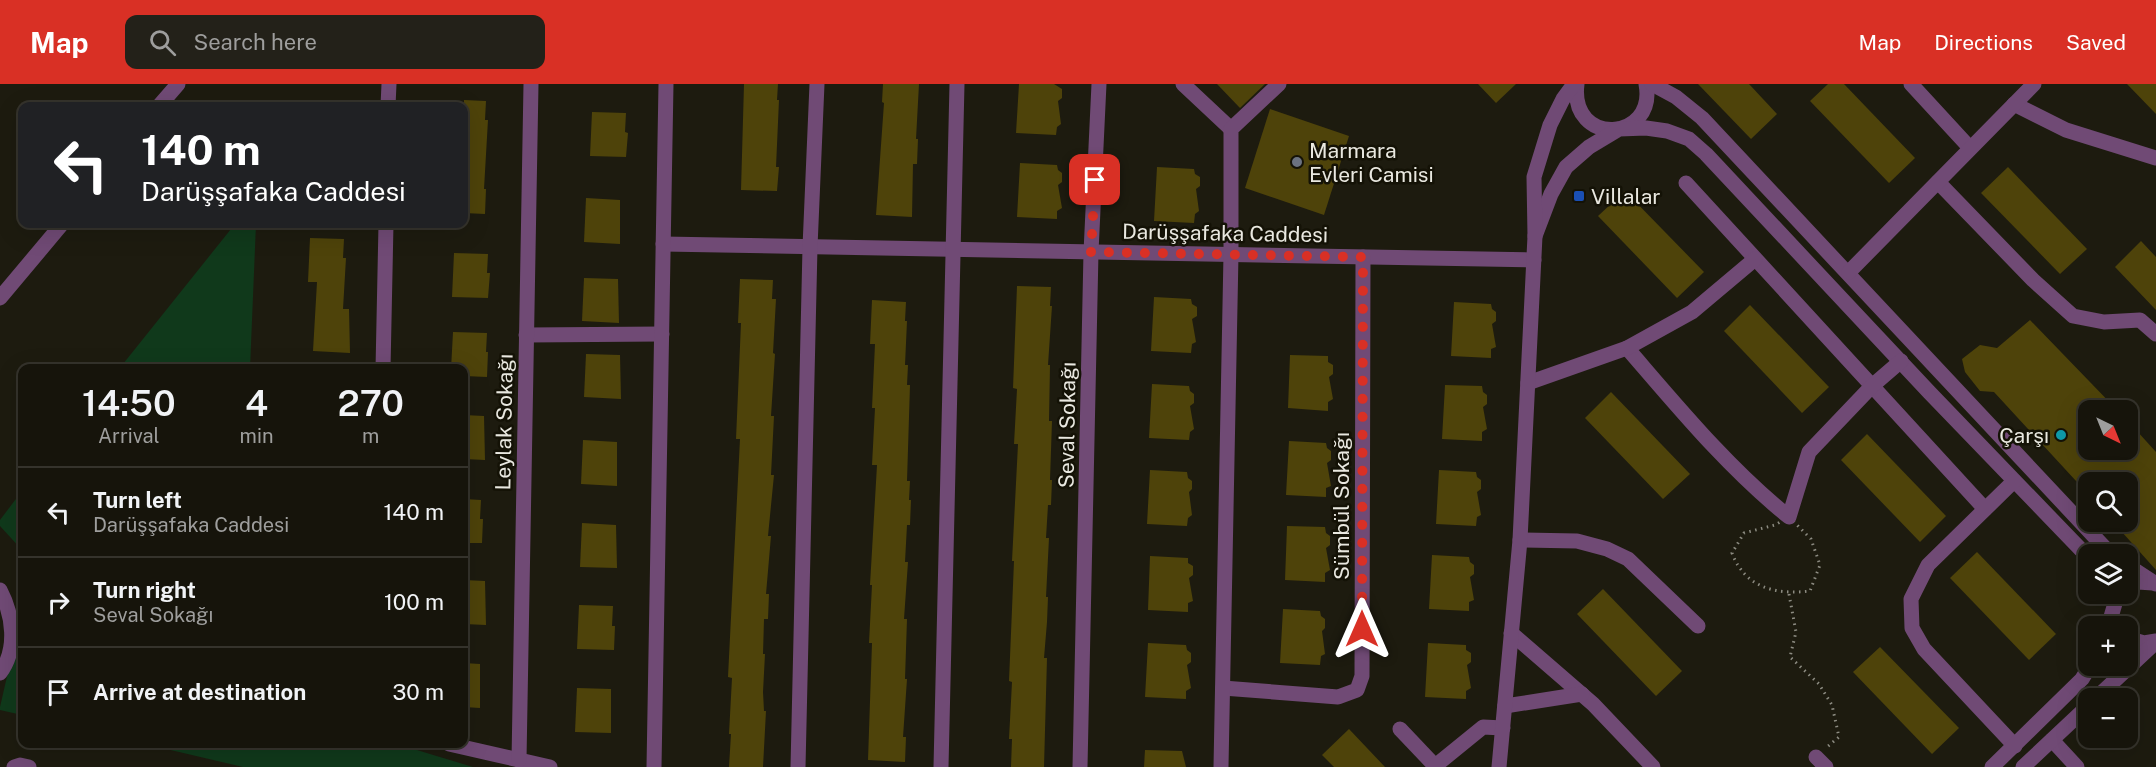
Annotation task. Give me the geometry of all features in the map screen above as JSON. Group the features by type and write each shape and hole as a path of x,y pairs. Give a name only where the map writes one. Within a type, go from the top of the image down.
{"street":[{"path":"162,102 178,84"},
{"path":"388,102 389,84"},
{"name":"Leylak Sokağı","path":"519,760 531,84"},
{"path":"654,767 666,84"},
{"path":"798,767 810,247 817,84"},
{"path":"941,767 957,84"},
{"name":"Seval Sokağı","path":"1080,767 1091,252 1099,84"},
{"path":"1183,84 1231,129 1231,254 1221,767"},
{"path":"1231,129 1279,84"},
{"path":"1576,84 1578,108 1595,126 1606,130 1646,128 1667,131 1689,139 1706,154 2078,547"},
{"path":"1499,767 1520,540 1535,236 1534,177 1550,125 1563,99 1576,84"},
{"path":"1535,236 1551,194 1566,167 1589,147 1630,125 1640,117 1646,106 1648,93 1646,84"},
{"path":"1652,84 1676,97 1702,118 2101,544"},
{"path":"1911,84 1970,148"},
{"path":"1848,272 2034,84"},
{"path":"2014,104 2066,130 2156,158"},
{"path":"1938,182 2033,280 2073,316 2104,322 2140,320 2156,334"},
{"path":"1686,183 1985,509"},
{"path":"0,298 59,228"},
{"path":"382,364 386,228"},
{"name":"Darüşşafaka Caddesi","path":"663,244 1534,260"},
{"name":"Sümbül Sokağı","path":"1222,688 1338,697 1357,690 1362,676 1363,257"},
{"path":"1528,383 1627,348 1692,312 1755,259"},
{"path":"526,335 662,334"},
{"path":"1627,348 1715,449 1755,490 1789,517 1809,452 1872,386 1901,361"},
{"path":"2014,481 1928,565 1911,599 1912,628 1924,649 2015,746"},
{"path":"1520,540 1577,541 1607,549 1628,560 1698,626"},
{"path":"2138,572 2156,584"},
{"path":"2138,582 2156,584"},
{"path":"0,590 12,623 9,655 0,673"},
{"path":"2111,604 2114,616"},
{"path":"2111,616 2115,604"},
{"path":"1511,633 1582,694 1653,767"},
{"path":"2138,642 2144,644 2156,641"},
{"path":"2107,688 2156,641"},
{"path":"1992,767 2084,676"},
{"path":"1504,706 1582,694"},
{"path":"2023,767 2078,715"},
{"path":"1400,729 1435,766 1483,727 1503,728"},
{"path":"2052,740 2077,767"},
{"path":"466,748 550,767"},
{"path":"14,767 20,765 29,767"}],"path":[{"path":"1789,517 1811,539 1820,565 1810,591 1789,594 1758,586 1737,567 1732,553 1744,533 1775,525 1789,517"},
{"path":"1789,594 1796,632 1790,657 1819,684 1832,705 1839,737 1821,762"}],"green space":[{"path":"232,228 256,228 250,364 123,364"},
{"path":"18,496 18,546 0,526 0,520"},
{"path":"18,628 18,714 0,710"},
{"path":"162,748 410,748 473,767 243,767"}],"building":[{"path":"744,84 778,84 777,191 741,190"},
{"path":"883,84 919,84 917,164 913,164 912,217 876,215 884,103 882,102"},
{"path":"1019,84 1054,84 1062,89 1062,98 1058,101 1061,124 1057,127 1056,135 1016,133"},
{"path":"1217,84 1265,84 1240,108"},
{"path":"1478,84 1516,84 1496,103"},
{"path":"1698,84 1749,84 1777,114 1751,139"},
{"path":"1828,84 1844,84 1915,158 1889,183 1810,101"},
{"path":"2127,84 2156,84 2156,114"},
{"path":"464,100 486,101 485,120 488,120 485,214 468,213 468,102"},
{"name":"Marmara Evleri Camisi","path":"1270,109 1349,136 1324,215 1245,188"},
{"path":"592,112 626,113 625,132 628,133 626,157 590,156"},
{"path":"1020,163 1057,165 1058,170 1062,173 1062,182 1058,185 1062,208 1057,211 1057,219 1017,217"},
{"path":"1157,167 1194,169 1195,174 1200,177 1200,186 1196,189 1199,211 1195,214 1194,223 1154,221"},
{"path":"2008,167 2087,249 2060,274 1981,193"},
{"path":"1625,191 1704,272 1677,298 1598,216"},
{"path":"586,198 620,200 620,244 584,242"},
{"path":"310,238 344,239 343,258 346,258 343,309 349,309 350,353 313,351 317,282 308,282"},
{"path":"2141,241 2156,257 2156,310 2115,267"},
{"path":"454,253 488,254 487,273 490,273 488,298 452,297"},
{"path":"584,278 618,279 619,323 582,321"},
{"path":"740,279 773,280 772,299 776,299 771,416 774,416 771,475 774,475 768,536 771,536 766,594 769,594 768,619 764,619 763,654 765,654 764,711 766,711 763,767 729,767 732,678 728,677 740,439 736,439 741,323 738,323"},
{"path":"1017,286 1051,287 1048,365 1050,365 1049,421 1052,421 1050,480 1052,480 1046,538 1049,538 1044,658 1047,658 1044,767 1011,767 1012,739 1009,739 1012,682 1009,681 1014,561 1012,561 1018,444 1014,444 1017,389 1013,388"},
{"path":"1154,297 1191,299 1192,304 1197,307 1197,316 1192,319 1196,342 1192,344 1191,353 1151,351"},
{"path":"872,300 906,302 905,365 908,365 907,385 910,385 907,481 910,481 909,500 911,500 905,562 908,562 904,619 907,619 905,679 907,679 903,737 906,737 905,762 868,760 872,643 869,643 872,585 870,585 877,465 872,465 875,344 870,344"},
{"path":"1454,302 1491,304 1492,309 1496,312 1496,321 1492,324 1496,347 1491,349 1491,358 1451,356"},
{"path":"1750,305 1829,387 1802,413 1724,331"},
{"name":"Çarşı","path":"2030,320 2107,400 2078,400 2078,460 2138,460 2138,432 2156,452 2156,570 2138,550 2138,544 2133,544 2122,532 2138,532 2138,472 2078,472 2078,483 1994,392 1980,391 1965,372 1962,359 1980,345 1997,348"},
{"path":"453,332 487,333 487,377 468,376 468,364 451,364"},
{"path":"586,354 620,355 621,399 584,397"},
{"path":"1290,355 1328,356 1328,362 1333,365 1333,374 1329,377 1333,399 1328,402 1328,411 1288,408"},
{"path":"1152,384 1189,386 1190,391 1194,394 1194,403 1190,406 1194,429 1190,432 1189,440 1149,438"},
{"path":"1445,385 1482,386 1483,392 1487,395 1487,404 1483,407 1487,429 1482,432 1482,441 1442,439"},
{"path":"1611,392 1690,474 1663,499 1585,418"},
{"path":"468,415 484,416 485,460 468,459"},
{"path":"1867,434 1946,516 1920,542 1841,460"},
{"path":"583,440 617,442 617,486 581,484"},
{"path":"1289,441 1326,443 1327,448 1331,451 1331,460 1327,463 1331,486 1326,488 1326,497 1286,495"},
{"path":"1150,470 1187,472 1188,478 1192,481 1192,489 1189,492 1192,515 1188,518 1187,526 1147,524"},
{"path":"1439,470 1476,472 1477,477 1481,480 1481,489 1477,492 1481,515 1477,517 1476,526 1436,524"},
{"path":"468,499 481,500 482,543 468,543"},
{"path":"582,523 616,525 617,568 580,567"},
{"path":"1287,526 1325,527 1326,533 1330,536 1330,545 1326,548 1330,570 1325,573 1325,582 1285,580"},
{"path":"1977,552 2056,634 2029,660 1950,578"},
{"path":"1432,555 1469,557 1470,562 1474,565 1474,574 1470,577 1474,600 1469,602 1469,611 1429,609"},
{"path":"1150,556 1188,558 1188,563 1193,566 1193,575 1189,578 1193,601 1188,603 1188,612 1148,610"},
{"path":"468,580 485,581 486,625 468,624"},
{"path":"1603,589 1682,671 1656,696 1577,614"},
{"path":"579,605 613,606 614,650 577,649"},
{"path":"1283,609 1320,611 1321,616 1325,619 1325,628 1322,631 1325,654 1321,656 1320,665 1280,663"},
{"path":"1148,643 1186,645 1187,650 1191,653 1191,662 1187,665 1191,688 1186,691 1186,699 1145,697"},
{"path":"1428,643 1466,645 1466,650 1471,653 1471,662 1467,665 1471,688 1466,691 1466,699 1425,697"},
{"path":"1880,647 1959,728 1932,754 1853,672"},
{"path":"468,663 480,664 480,708 468,707"},
{"path":"577,688 611,689 611,733 575,732"},
{"path":"1349,729 1385,767 1334,767 1322,755"},
{"path":"1145,750 1182,751 1186,767 1144,767"}],"place":[{"name":"Marmara Evleri Camisi","path":"1297,162"},
{"name":"Villalar","path":"1579,196"},
{"name":"Çarşı","path":"2061,435"}],"route":[{"path":"1095,180 1091,252 1363,257 1362,629"}]}
